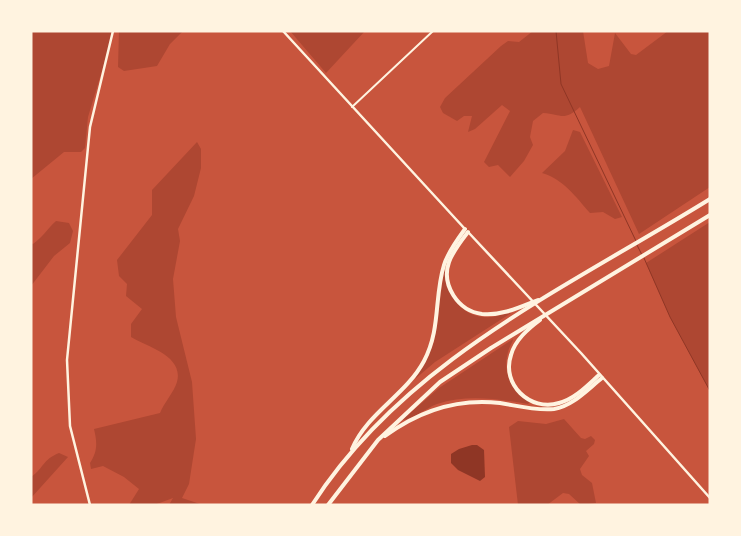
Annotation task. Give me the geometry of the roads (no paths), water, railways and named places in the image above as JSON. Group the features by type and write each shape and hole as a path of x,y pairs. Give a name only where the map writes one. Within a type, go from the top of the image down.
{"highway":[{"path":"312,505 351,452 426,378 450,359 523,312 710,200"},
{"path":"328,505 374,445 395,422 440,382 710,215"},
{"path":"466,230 452,254 448,268 448,281 454,297 464,307 479,314 500,314 548,297"},
{"path":"351,452 359,433 415,375 424,360 436,326 444,265 466,230"},
{"path":"533,324 516,344 509,361 512,381 523,396 538,404 561,403 601,376"},
{"path":"374,445 408,421 441,407 462,402 553,409 572,402 601,376"}],"main road":[{"path":"90,505 70,426 67,360 90,132 112,45 113,31"},
{"path":"283,31 601,376 710,498"}],"street":[{"path":"352,107 433,31"}],"waterway":[{"path":"556,31 561,84 636,241"},
{"path":"637,245 642,255"},
{"path":"644,258 670,317 710,391"}]}
